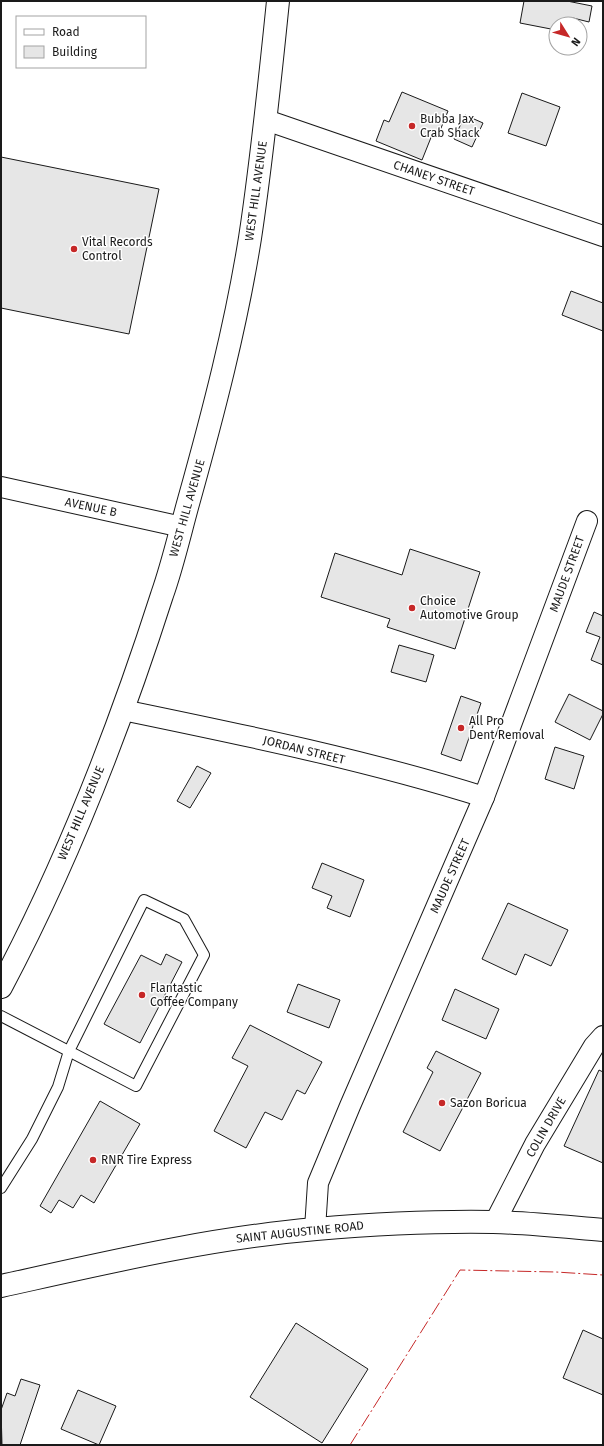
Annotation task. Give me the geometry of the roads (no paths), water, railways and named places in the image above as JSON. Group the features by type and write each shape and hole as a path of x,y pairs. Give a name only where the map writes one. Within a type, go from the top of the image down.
{"main road":[{"name":"WEST HILL AVENUE","path":"1,988 28,937 82,813 123,710 163,593 182,527 207,436 233,323 250,238 266,120 278,1"},
{"name":"SAINT AUGUSTINE ROAD","path":"1,1285 183,1248 249,1237 315,1229 375,1224 495,1222 603,1230"}],"street":[{"name":"CHANEY STREET","path":"266,120 603,236"},
{"name":"AVENUE B","path":"1,487 182,527"},
{"name":"MAUDE STREET","path":"315,1229 318,1183 484,797 587,521"},
{"name":"JORDAN STREET","path":"123,710 276,742 433,781 484,797"},
{"name":"COLIN DRIVE","path":"495,1222 535,1144 594,1046 603,1036"}],"lane":[{"path":"1,1016 69,1052 136,1086 204,955 184,919 144,900 69,1052 58,1087 32,1139 1,1188"}],"place":[{"name":"Bubba Jax Crab Shack","path":"412,126"},
{"name":"Vital Records Control","path":"74,249"},
{"name":"Choice Automotive Group","path":"412,608"},
{"name":"All Pro Dent Removal","path":"461,728"},
{"name":"Flantastic Coffee Company","path":"142,995"},
{"name":"Sazon Boricua","path":"442,1103"},
{"name":"RNR Tire Express","path":"93,1160"}]}
